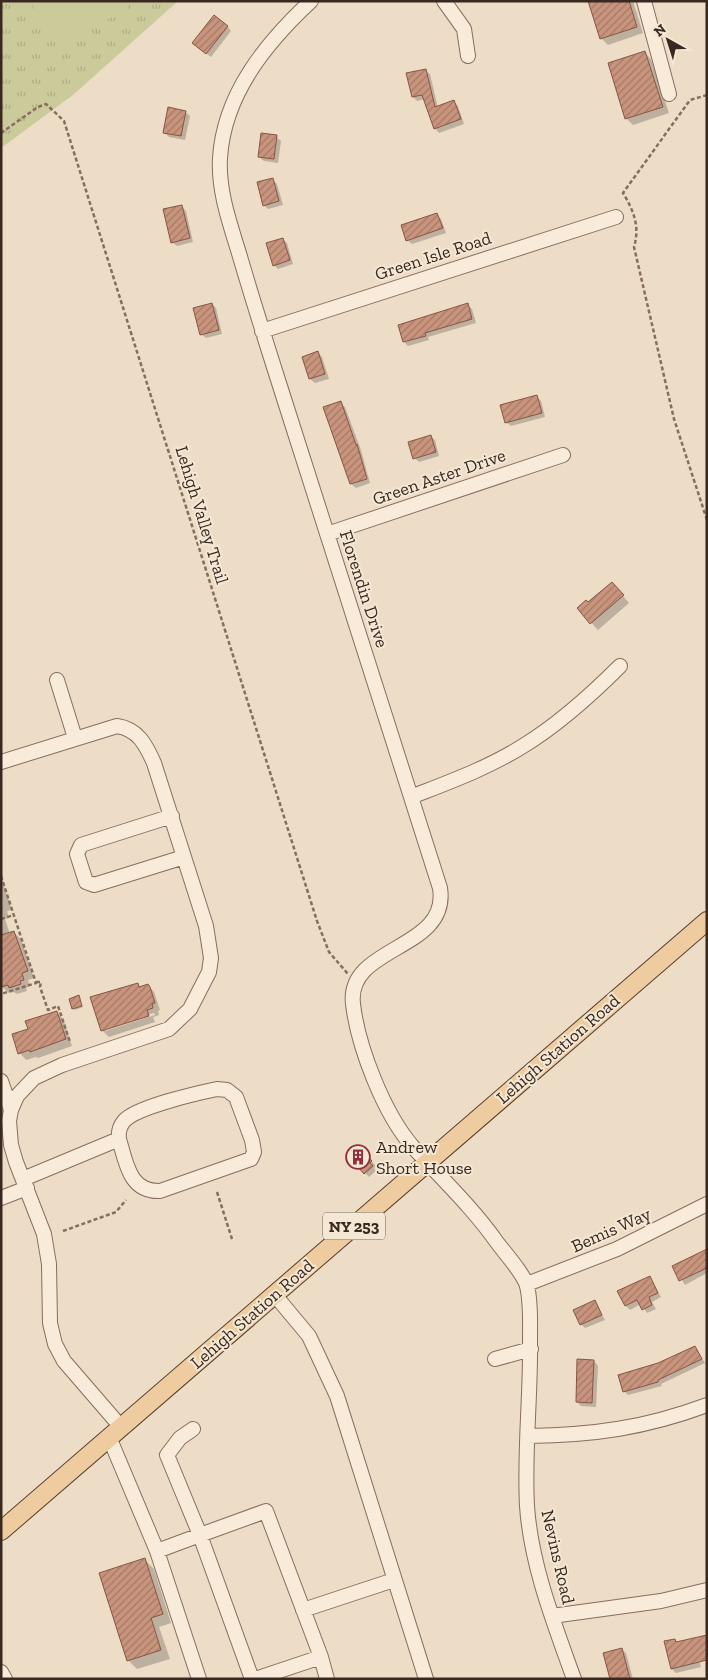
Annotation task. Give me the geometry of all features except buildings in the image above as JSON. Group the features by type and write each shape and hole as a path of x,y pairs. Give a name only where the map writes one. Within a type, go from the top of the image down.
{"main road":[{"name":"Lehigh Station Road","path":"1,1531 707,921"}],"street":[{"name":"Florendin Drive","path":"311,1 274,38 255,62 231,106 224,130 220,179 224,203 262,331 440,888 442,901 434,921 423,931 375,963 358,977 356,983"},
{"path":"444,1 464,29 468,56"},
{"path":"644,1 669,94"},
{"name":"Green Isle Road","path":"262,331 616,217"},
{"name":"Green Aster Drive","path":"326,534 563,455"},
{"path":"411,797 488,765 522,746 575,708 620,666"},
{"path":"57,680 75,738"},
{"path":"1,762 117,726 125,727 139,736 146,744 154,762 172,816 206,926 211,958 210,972 190,1009 169,1029 46,1072 25,1087 17,1096 11,1110"},
{"path":"172,816 82,844 77,854 86,882 94,885 184,857"},
{"path":"356,983 352,1000 355,1018 372,1074 390,1113 414,1147 491,1234 527,1284"},
{"path":"1,1081 11,1110 11,1145 45,1242 49,1264 50,1323 58,1353 115,1432 199,1679"},
{"path":"217,1089 228,1090 236,1098 252,1140 254,1152 251,1159 243,1164 160,1191 151,1191 136,1183 130,1176 119,1139 121,1126 132,1115 197,1094 217,1089"},
{"path":"1,1198 25,1184 119,1139"},
{"name":"Bemis Way","path":"527,1284 617,1250 707,1204"},
{"name":"Nevins Road","path":"527,1284 530,1349 527,1506 530,1530 552,1616 574,1679"},
{"path":"274,1294 309,1336 337,1396 426,1679"},
{"path":"495,1359 530,1349"},
{"path":"528,1436 590,1434 624,1430 653,1424 707,1405"},
{"path":"193,1430 180,1438 167,1456 200,1535 254,1679 321,1658"},
{"path":"157,1551 266,1511 321,1658 327,1679"},
{"path":"303,1610 394,1580"},
{"path":"552,1616 661,1601 707,1590"},
{"path":"1,1672 5,1679"}],"path":[{"path":"707,95 690,100 623,193 635,217 638,235 634,247 674,419 707,520"},
{"name":"Lehigh Valley Trail","path":"1,133 38,107 46,104 64,121 317,921 329,952 356,983"},
{"path":"1,876 36,982"},
{"path":"1,919 14,915"},
{"path":"1,994 41,982 40,987 48,1010 58,1006 70,1042"},
{"path":"217,1192 232,1239"},
{"path":"63,1231 116,1212 126,1200"}],"green space":[{"path":"1,1 178,1 73,95 1,148"},
{"path":"31,1 126,1 129,11 46,42"}],"place":[{"name":"Andrew Short House","path":"358,1157"}]}
